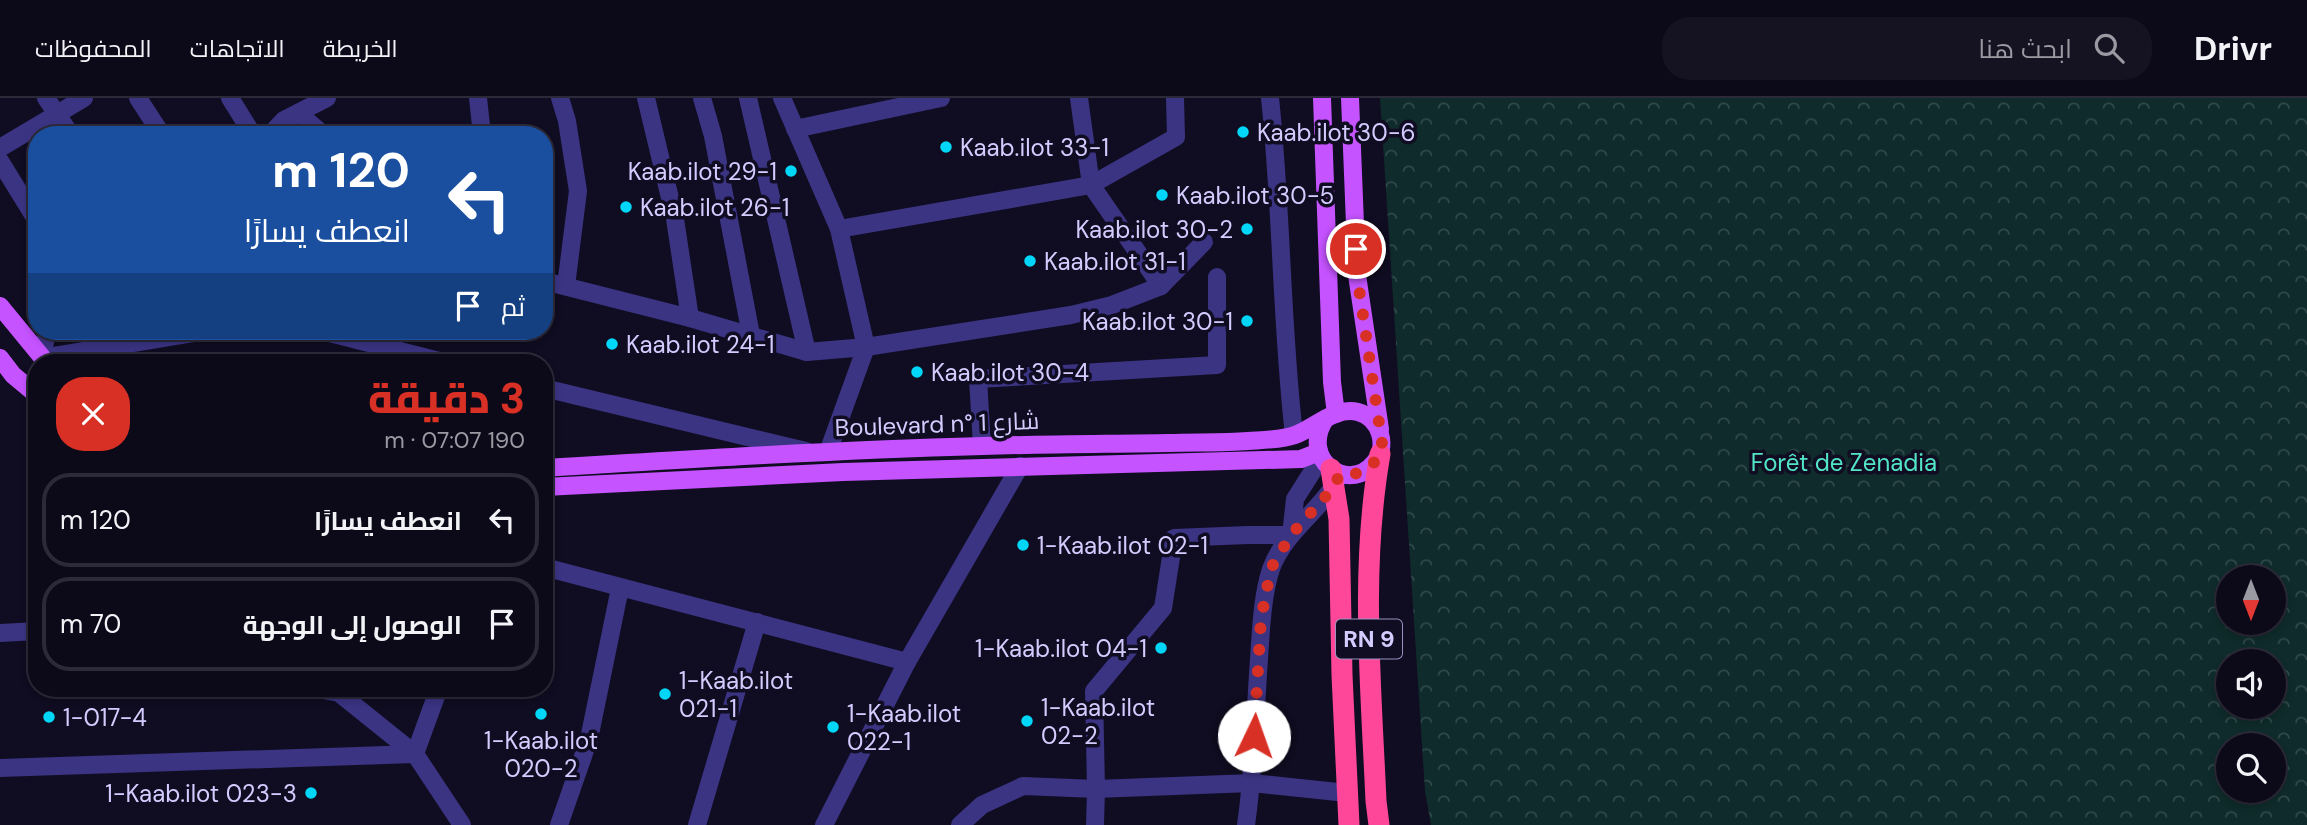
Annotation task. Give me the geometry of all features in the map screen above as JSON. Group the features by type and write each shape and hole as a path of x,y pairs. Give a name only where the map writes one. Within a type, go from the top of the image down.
{"highway":[{"name":"RN 9","path":"1379,825 1369,652 1373,493 1380,443"},
{"name":"RN 9","path":"1329,468 1339,519 1349,825"}],"main road":[{"path":"1322,98 1331,416"},
{"name":"RN 9","path":"1350,98 1357,275 1380,443"},
{"path":"0,306 39,354"},
{"path":"0,358 13,375 28,388"},
{"path":"1346,411 1367,416 1375,423 1380,443 1368,469 1349,475 1329,468 1317,438 1320,428 1331,416 1346,411"},
{"name":"Boulevard n° شارع 1","path":"553,467 820,452 1248,441 1294,435 1331,416"},
{"name":"Boulevard n° شارع 1","path":"553,486 843,472 1301,458 1329,468"}],"street":[{"path":"46,98 65,126"},
{"path":"38,126 84,98"},
{"path":"138,98 156,126"},
{"path":"230,98 247,126"},
{"path":"278,126 284,120 327,98"},
{"path":"478,98 481,126"},
{"path":"560,98 567,121 578,191 566,286"},
{"path":"646,98 675,219 690,318"},
{"path":"702,98 713,136 751,335"},
{"path":"748,98 807,352"},
{"path":"553,390 820,452 866,347 839,229 782,98"},
{"path":"795,129 941,98"},
{"path":"1079,98 1091,185 1161,286"},
{"path":"839,229 1091,185 1176,137 1175,98"},
{"path":"1270,98 1276,154 1288,385 1294,435"},
{"path":"298,113 313,126"},
{"path":"0,148 28,132"},
{"path":"0,162 28,207"},
{"path":"553,283 690,318 807,352 866,347 1071,315 1112,305 1161,286 1204,242"},
{"path":"982,446 978,379 1217,365 1217,277"},
{"path":"77,354 155,340"},
{"path":"357,340 412,354"},
{"path":"824,825 907,662 1020,466"},
{"path":"1291,535 1295,499 1329,468"},
{"path":"1246,825 1252,783 1261,619 1271,568 1329,468"},
{"path":"1095,825 1094,691 1163,608 1174,538 1291,535"},
{"path":"553,569 907,662"},
{"path":"559,825 589,739 620,588"},
{"path":"697,825 757,622"},
{"path":"0,633 28,631"},
{"path":"344,697 415,754 462,825"},
{"path":"415,754 436,697"},
{"path":"0,768 415,754"},
{"path":"960,825 982,805 1023,786 1096,789 1252,783 1347,793"}],"green space":[{"name":"Forêt de Zenadia","path":"1380,98 2307,98 2307,825 1431,825 1425,791"}],"place":[{"name":"Kaab.ilot 30-6","path":"1243,132"},
{"name":"Kaab.ilot 33-1","path":"946,147"},
{"name":"Kaab.ilot 29-1","path":"791,171"},
{"name":"Kaab.ilot 30-5","path":"1162,195"},
{"name":"Kaab.ilot 26-1","path":"626,207"},
{"name":"Kaab.ilot 30-2","path":"1247,229"},
{"name":"Kaab.ilot 31-1","path":"1030,261"},
{"name":"Kaab.ilot 30-1","path":"1247,321"},
{"name":"Kaab.ilot 24-1","path":"612,344"},
{"name":"Kaab.ilot 30-4","path":"917,372"},
{"name":"1-Kaab.ilot 02-1","path":"1023,545"},
{"name":"1-Kaab.ilot 04-1","path":"1161,648"},
{"name":"1-Kaab.ilot 021-1","path":"665,694"},
{"name":"1-Kaab.ilot 020-2","path":"541,714"},
{"name":"1-017-4","path":"49,717"},
{"name":"1-Kaab.ilot 02-2","path":"1027,721"},
{"name":"1-Kaab.ilot 022-1","path":"833,727"},
{"name":"1-Kaab.ilot 023-3","path":"311,793"}],"route":[{"path":"1254,736 1261,619 1271,568 1291,535 1333,488 1340,474 1359,474 1368,469 1380,454 1382,443 1357,275 1356,249"}]}
